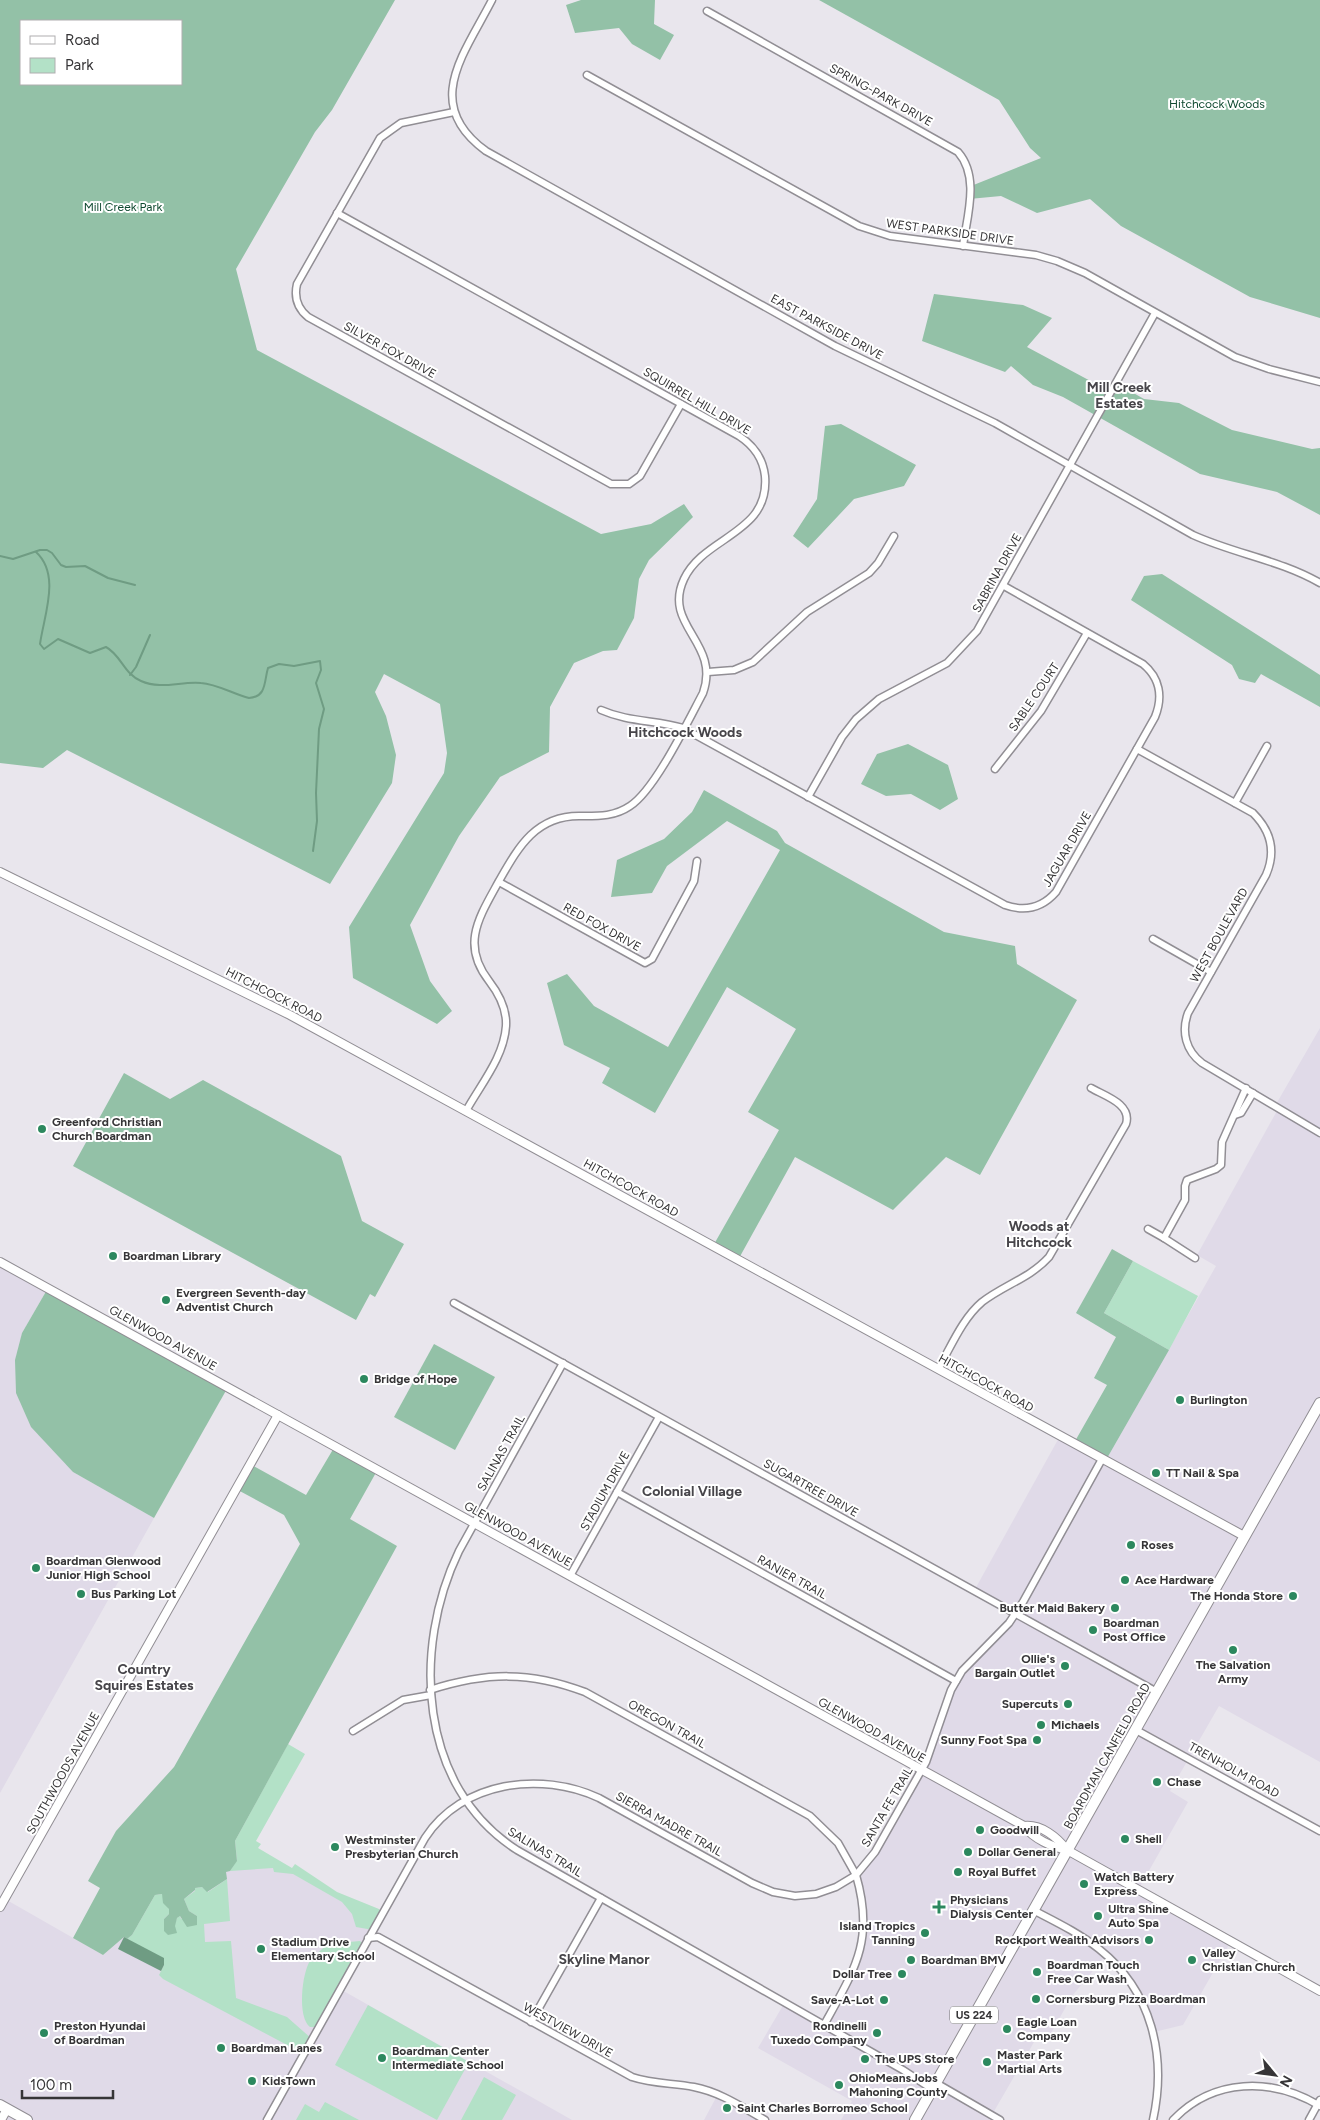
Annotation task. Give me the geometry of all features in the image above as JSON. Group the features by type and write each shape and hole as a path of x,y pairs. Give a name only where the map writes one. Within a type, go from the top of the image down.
{"main road":[{"name":"BOARDMAN CANFIELD ROAD","path":"915,2120 1320,1403"},
{"path":"4,2107 28,2120"}],"street":[{"name":"EAST PARKSIDE DRIVE","path":"492,0 455,72 452,92 454,112 466,134 486,151 835,346 995,423 1193,534 1269,560 1320,583"},
{"name":"SPRING-PARK DRIVE","path":"707,11 958,152 967,165 971,180 963,246"},
{"name":"WEST PARKSIDE DRIVE","path":"587,75 859,226 890,236 1036,255 1057,261 1085,273 1234,357 1269,370 1320,382"},
{"name":"SILVER FOX DRIVE","path":"454,112 410,120 386,132 376,144 297,284 296,298 301,310 308,317 610,484 629,484 643,472 681,404"},
{"name":"SQUIRREL HILL DRIVE","path":"337,213 747,441 760,458 764,472 763,499 754,516 695,564 681,586 679,600 681,615 704,653 708,672"},
{"name":"SABRINA DRIVE","path":"808,797 842,737 856,719 879,699 934,671 957,654 977,632 1155,314"},
{"path":"466,1110 498,1057 505,1034 504,1006 498,993 479,967 474,948 478,920 523,842 542,825 566,817 610,815 636,802 650,787 703,692 708,672 734,670 753,662 808,612 870,573 894,536"},
{"name":"JAGUAR DRIVE","path":"601,710 632,721 658,722 683,728 1005,905 1027,909 1044,903 1056,892 1158,710 1160,696 1157,682 1142,664 1004,586"},
{"name":"SABLE COURT","path":"995,769 1041,711 1087,633"},
{"path":"1235,802 1267,746"},
{"name":"WEST BOULEVARD","path":"1137,749 1235,802 1253,813 1264,826 1271,843 1271,859 1266,875 1186,1018 1186,1041 1199,1060 1320,1133"},
{"name":"RED FOX DRIVE","path":"499,882 645,963 652,959 694,881 697,860"},
{"name":"HITCHCOCK ROAD","path":"0,872 290,1015 1244,1536"},
{"path":"1153,939 1211,972"},
{"path":"938,1370 973,1311 988,1298 1034,1271 1049,1257 1126,1124 1128,1115 1124,1108 1091,1088"},
{"path":"1164,1238 1185,1200 1187,1180 1216,1169 1221,1164 1222,1142 1246,1088"},
{"path":"1235,1115 1241,1112 1254,1093"},
{"path":"1148,1229 1195,1258"},
{"name":"GLENWOOD AVENUE","path":"0,1262 1024,1826 1029,1833 1055,1848 1068,1850 1320,1991"},
{"name":"SUGARTREE DRIVE","path":"454,1303 1157,1692"},
{"name":"SALINAS TRAIL","path":"563,1363 452,1566 439,1600 431,1646 430,1692 436,1726 445,1757 466,1802 481,1822 502,1841 903,2070 1000,2120"},
{"name":"SOUTHWOODS AVENUE","path":"0,1907 278,1415"},
{"name":"STADIUM DRIVE","path":"570,1576 659,1416"},
{"name":"SANTA FE TRAIL","path":"856,1875 875,1852 928,1757 950,1690 972,1659 1009,1623 1015,1614 1102,1458"},
{"name":"RANIER TRAIL","path":"617,1492 956,1680"},
{"name":"OREGON TRAIL","path":"354,1730 403,1700 472,1678 508,1675 547,1680 585,1692 810,1816 838,1843 856,1875"},
{"name":"TRENHOLM ROAD","path":"1136,1730 1320,1831"},
{"name":"SIERRA MADRE TRAIL","path":"466,1802 486,1792 512,1785 536,1783 562,1786 599,1798 752,1883 773,1892 795,1896 816,1894 836,1888 856,1875"},
{"path":"267,2120 431,1828 445,1814 466,1802"},
{"path":"824,2025 852,1975 862,1946 864,1910 856,1875"},
{"path":"531,2022 601,1898"},
{"path":"1033,1910 1068,1928 1098,1948 1120,1968 1138,1993 1151,2022 1158,2052 1159,2078 1153,2120"},
{"name":"WESTVIEW DRIVE","path":"368,1938 378,1937 632,2077 656,2083 683,2085 708,2090 765,2120"},
{"path":"1172,2120 1203,2097 1221,2090 1242,2086 1277,2087 1319,2104 1309,2120"},
{"path":"1,2120 4,2107"}],"shaded area":[{"path":"1320,1028 1320,1762 1219,1706 1170,1791 1188,1802 1138,1890 1231,1941 1183,2025 1154,2032 1145,2007 1106,1955 1072,1996 1046,2042 1037,2037 989,2120 841,2120 852,2101 758,2048 785,2002 825,2025 852,1975 863,1938 856,1875 871,1858 917,1777 962,1671 1015,1614 974,1591 1060,1436 1106,1460 1216,1266 1197,1255 1278,1109 1275,1106"},
{"path":"0,1262 48,1288 22,1333 73,1472 154,1518 0,1793"},
{"path":"235,1841 379,1921 340,1989 572,2120 0,2120 0,1905 5,1899 103,1955"},
{"path":"124,1937 164,1958 164,1965 161,1971 118,1949"},
{"name":"Saint Charles Borromeo School","path":"718,2094 765,2120 704,2120"}],"green space":[{"name":"Mill Creek Park","path":"0,0 395,0 332,110 315,132 236,269 257,350 601,534 651,524 684,504 693,517 649,560 639,579 634,618 617,650 603,651 574,663 550,707 549,752 500,777 459,836 410,925 430,981 452,1011 437,1024 353,978 349,927 444,773 447,753 440,704 384,674 375,692 386,716 396,755 392,783 330,884 67,750 43,768 0,763"},
{"path":"581,0 655,0 654,24 674,35 660,60 632,44 619,28 575,33 566,5"},
{"name":"Hitchcock Woods","path":"819,0 1320,0 1320,318 1250,297 1121,226 1090,199 1037,213 1001,196 969,199 971,186 1041,158 1030,148 999,100"},
{"path":"934,294 1023,305 1052,318 1027,347 1111,392 1116,383 1144,399 1179,403 1232,430 1312,449 1320,448 1320,515 1277,492 1200,474 1063,397 1033,385 1011,366 1005,372 922,341"},
{"path":"841,424 916,465 904,486 854,499 808,548 793,536 817,499 825,426"},
{"path":"1162,574 1320,675 1320,707 1261,674 1255,683 1239,679 1232,665 1131,600 1144,576"},
{"path":"908,744 948,765 958,799 940,810 911,794 886,796 861,784 877,754"},
{"path":"704,790 777,831 785,843 944,932 1015,946 1017,964 1077,1000 980,1175 946,1157 893,1210 795,1157 738,1260 713,1246 779,1130 748,1112 796,1029 727,987 655,1113 602,1083 610,1068 564,1045 547,983 567,974 594,1006 668,1047 780,850 727,821 667,866 652,893 611,897 617,860 664,839 692,812"},
{"path":"124,1073 170,1099 203,1080 341,1156 362,1221 404,1244 375,1297 370,1294 356,1320 73,1166"},
{"path":"1112,1249 1133,1261 1104,1313 1169,1350 1106,1460 1074,1443 1107,1385 1094,1378 1116,1337 1076,1313"},
{"path":"1133,1261 1198,1296 1169,1350 1104,1313"},
{"path":"48,1288 228,1387 154,1518 73,1472 31,1427 16,1393 15,1360 22,1333"},
{"path":"434,1344 495,1377 455,1450 394,1417"},
{"path":"335,1446 378,1469 350,1519 397,1546 235,1841 237,1861 230,1871 226,1872 227,1879 207,1892 202,1887 195,1888 184,1899 189,1911 197,1916 197,1925 187,1927 180,1916 177,1918 175,1926 177,1933 168,1935 164,1931 164,1919 169,1914 169,1909 163,1903 162,1894 155,1895 132,1935 127,1939 124,1937 103,1955 73,1938 100,1888 88,1881 116,1831 174,1767 300,1544 284,1515 236,1489 250,1464 306,1495"},
{"path":"288,1744 305,1754 256,1841 261,1844 258,1848 292,1868 295,1864 337,1892 379,1909 383,1913 373,1930 356,1927 352,1914 342,1902 293,1874 274,1872 273,1868 230,1871 237,1860 235,1841"},
{"path":"227,1879 230,1921 204,1924 205,1942 231,1941 236,1998 287,2017 312,2039 304,2054 163,1979 159,1975 164,1965 127,1939 132,1935 155,1895 162,1894 169,1909 169,1914 164,1919 164,1931 174,1926 177,1918 180,1916 181,1919 197,1916 189,1911 184,1899 195,1891 195,1888 202,1887 208,1892"},
{"path":"360,1941 364,1945 319,2027 310,2027 303,2014 302,1995 305,1975 310,1961 327,1944"},
{"path":"368,2005 469,2062 437,2120 335,2065"},
{"path":"484,2077 516,2095 502,2120 461,2120"},
{"path":"325,2102 359,2120 296,2120 305,2104 319,2112"}],"waterway":[{"path":"0,556 13,559 40,550 47,550 52,553 61,565 66,567 85,566 108,578 135,585"},
{"path":"36,552 44,561 48,572 49,584 49,596 40,644 44,649 58,639 90,653 106,647 111,650 130,674 148,684 207,684 249,698 259,695 264,688 268,668 279,664 294,666 320,661 321,670 316,683 324,709 319,729 316,793 317,821 313,851"},
{"path":"130,675 136,667 150,635"}],"place":[{"name":"Greenford Christian Church Boardman","path":"42,1129"},
{"name":"Boardman Library","path":"113,1256"},
{"name":"Evergreen Seventh-day Adventist Church","path":"166,1300"},
{"name":"Bridge of Hope","path":"364,1379"},
{"name":"Burlington","path":"1180,1400"},
{"name":"TT Nail & Spa","path":"1156,1473"},
{"name":"Roses","path":"1131,1545"},
{"name":"Boardman Glenwood Junior High School","path":"36,1568"},
{"name":"Ace Hardware","path":"1125,1580"},
{"name":"Bus Parking Lot","path":"81,1594"},
{"name":"The Honda Store","path":"1293,1596"},
{"name":"Butter Maid Bakery","path":"1115,1608"},
{"name":"Boardman Post Office","path":"1093,1630"},
{"name":"The Salvation Army","path":"1233,1650"},
{"name":"Ollie's Bargain Outlet","path":"1065,1666"},
{"name":"Supercuts","path":"1068,1704"},
{"name":"Michaels","path":"1041,1725"},
{"name":"Sunny Foot Spa","path":"1037,1740"},
{"name":"Chase","path":"1157,1782"},
{"name":"Goodwill","path":"980,1830"},
{"name":"Shell","path":"1125,1839"},
{"name":"Westminster Presbyterian Church","path":"335,1847"},
{"name":"Dollar General","path":"968,1852"},
{"name":"Royal Buffet","path":"958,1872"},
{"name":"Watch Battery Express","path":"1084,1884"},
{"name":"Physicians Dialysis Center","path":"939,1907"},
{"name":"Ultra Shine Auto Spa","path":"1098,1916"},
{"name":"Island Tropics Tanning","path":"925,1933"},
{"name":"Rockport Wealth Advisors","path":"1149,1940"},
{"name":"Stadium Drive Elementary School","path":"261,1949"},
{"name":"Boardman BMV","path":"911,1960"},
{"name":"Valley Christian Church","path":"1192,1960"},
{"name":"Boardman Touch Free Car Wash","path":"1037,1972"},
{"name":"Dollar Tree","path":"902,1974"},
{"name":"Cornersburg Pizza Boardman","path":"1036,1999"},
{"name":"Save-A-Lot","path":"884,2000"},
{"name":"Eagle Loan Company","path":"1007,2029"},
{"name":"Preston Hyundai of Boardman","path":"44,2033"},
{"name":"Rondinelli Tuxedo Company","path":"877,2033"},
{"name":"Boardman Lanes","path":"221,2048"},
{"name":"Boardman Center Intermediate School","path":"382,2058"},
{"name":"The UPS Store","path":"865,2059"},
{"name":"Master Park Martial Arts","path":"987,2062"},
{"name":"KidsTown","path":"252,2081"},
{"name":"OhioMeansJobs Mahoning County","path":"839,2085"},
{"name":"Saint Charles Borromeo School","path":"727,2108"}],"district":[{"name":"Mill Creek Estates","path":"1119,396"},
{"name":"Hitchcock Woods","path":"685,732"},
{"name":"Woods at Hitchcock","path":"1039,1234"},
{"name":"Colonial Village","path":"692,1491"},
{"name":"Country Squires Estates","path":"144,1678"},
{"name":"Skyline Manor","path":"604,1959"}]}
